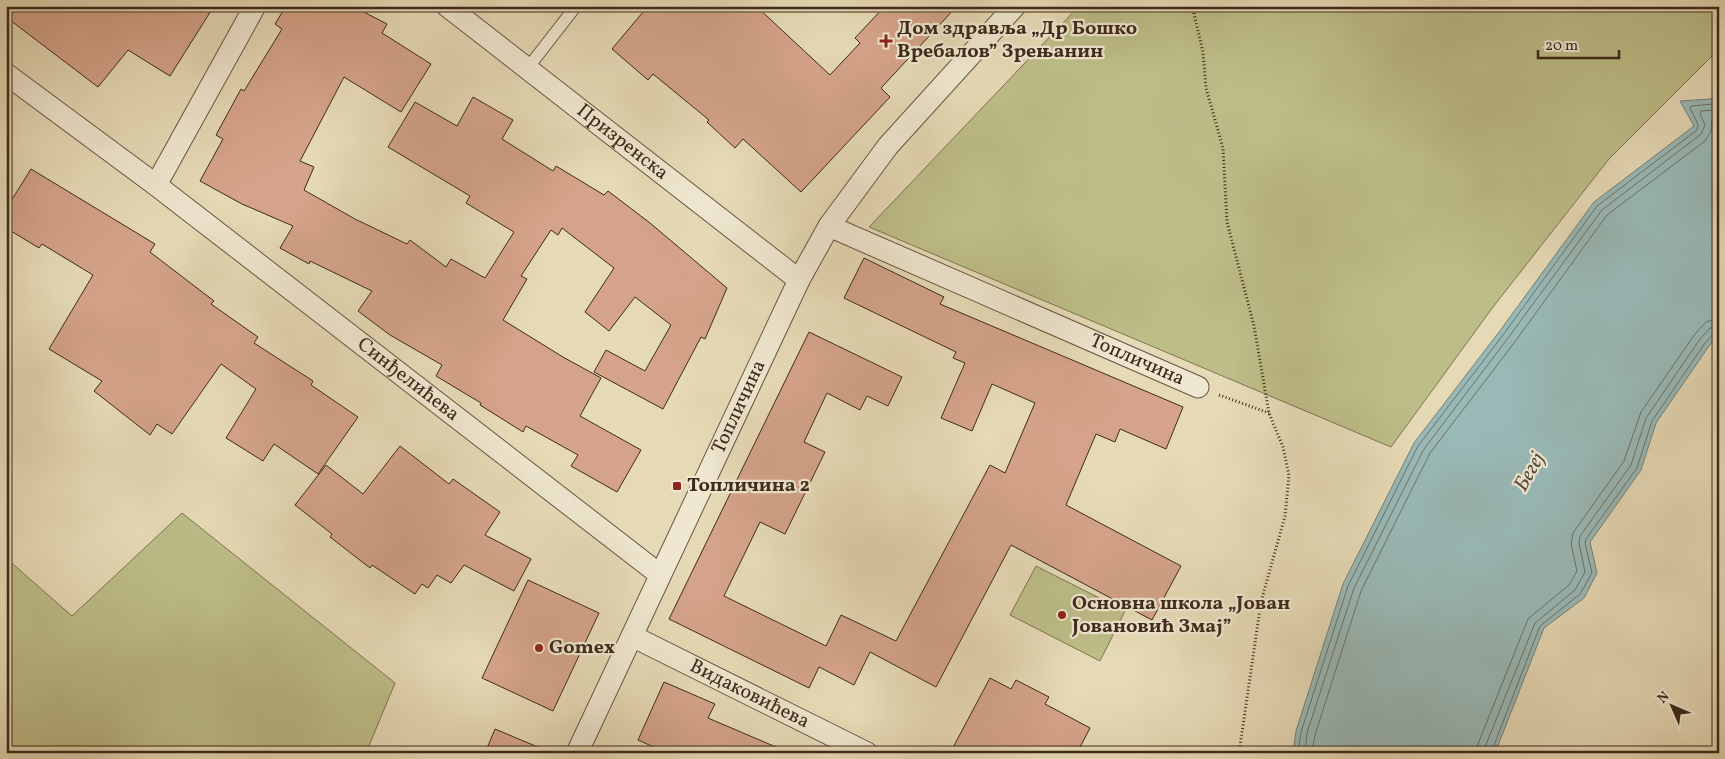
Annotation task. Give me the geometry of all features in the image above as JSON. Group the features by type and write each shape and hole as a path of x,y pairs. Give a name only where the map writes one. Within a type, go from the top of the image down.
{"street":[{"path":"156,185 255,6"},
{"name":"Призренска","path":"447,6 799,280"},
{"name":"Топличина","path":"577,753 799,280 829,226 888,146 1015,6"},
{"name":"Синђелићева","path":"6,74 156,185 660,574"},
{"name":"Топличина","path":"829,226 1198,386"},
{"name":"Видаковићева","path":"632,636 866,753"}],"lane":[{"path":"527,69 576,6"}],"path":[{"path":"1194,6 1194,14 1203,52 1206,88 1223,148 1227,222 1254,326 1269,413 1283,447 1289,476 1285,516 1262,602 1239,753"},
{"path":"1198,386 1269,413"}],"green space":[{"path":"1079,6 1719,6 1719,49 1609,159 1493,307 1391,447 869,227"},
{"path":"182,513 395,683 366,753 6,753 6,558 72,616"},
{"path":"1036,566 1125,611 1100,661 1010,615"}],"water":[{"name":"Бегеј","path":"1719,92 1719,335 1709,346 1656,423 1641,470 1590,542 1597,573 1584,598 1544,628 1495,753 1293,753 1296,731 1343,584 1414,443 1499,332 1594,202 1694,126 1680,101 1711,99"}],"building":[{"path":"6,6 214,6 170,76 128,50 98,87 6,17"},
{"path":"286,6 352,6 387,24 382,33 431,64 401,112 344,77 300,161 314,167 304,190 355,219 407,244 410,240 446,267 451,259 485,278 514,232 466,203 470,196 388,147 415,102 457,126 473,97 513,120 502,139 553,171 556,166 604,195 608,191 650,223 727,288 705,339 701,337 663,409 594,372 606,350 645,371 671,325 635,297 609,331 585,312 614,268 562,228 558,235 551,230 521,276 527,279 503,320 601,378 580,416 641,450 617,492 571,466 578,455 526,426 523,432 480,405 481,403 436,376 442,365 390,335 358,311 372,291 310,261 309,264 280,248 293,226 242,204 200,181 223,139 216,135 241,89 244,91 282,29 275,24"},
{"path":"648,6 756,6 830,75 860,43 855,38 885,6 957,6 881,88 890,97 801,192 743,139 735,148 707,122 709,120 653,74 648,80 612,49"},
{"path":"31,169 155,244 150,252 214,301 211,304 258,337 254,343 313,381 311,385 358,417 318,474 274,444 263,461 226,438 256,389 221,364 172,434 157,424 150,435 94,391 102,381 49,349 93,275 42,244 39,248 6,228 6,209"},
{"path":"864,258 944,297 940,304 1183,407 1166,449 1120,429 1115,442 1096,434 1066,505 1181,566 1152,620 1011,545 936,687 870,652 854,685 819,667 809,688 669,619 809,332 902,377 888,406 867,396 860,410 827,393 804,442 825,452 785,534 760,522 724,596 826,646 841,615 896,641 990,465 1005,473 1035,403 992,384 972,431 941,418 965,363 953,358 956,352 844,298"},
{"path":"400,446 449,484 453,479 500,512 485,535 531,559 514,591 464,565 451,583 437,575 428,588 422,584 415,594 372,565 370,568 330,537 332,534 295,505 326,465 363,494"},
{"name":"Gomex","path":"528,580 599,613 553,711 482,678"},
{"path":"990,678 1011,689 1016,680 1049,697 1045,704 1090,728 1077,753 950,753"},
{"path":"664,682 715,704 708,718 790,753 667,753 638,740"},
{"path":"495,729 552,753 485,753"}],"place":[{"name":"Дом здравља „Др Бошко Вребалов” Зрењанин","path":"886,41"},
{"name":"Топличина 2","path":"677,486"},
{"name":"Основна школа „Јован Јовановић Змај”","path":"1062,615"},
{"name":"Gomex","path":"539,648"}]}
